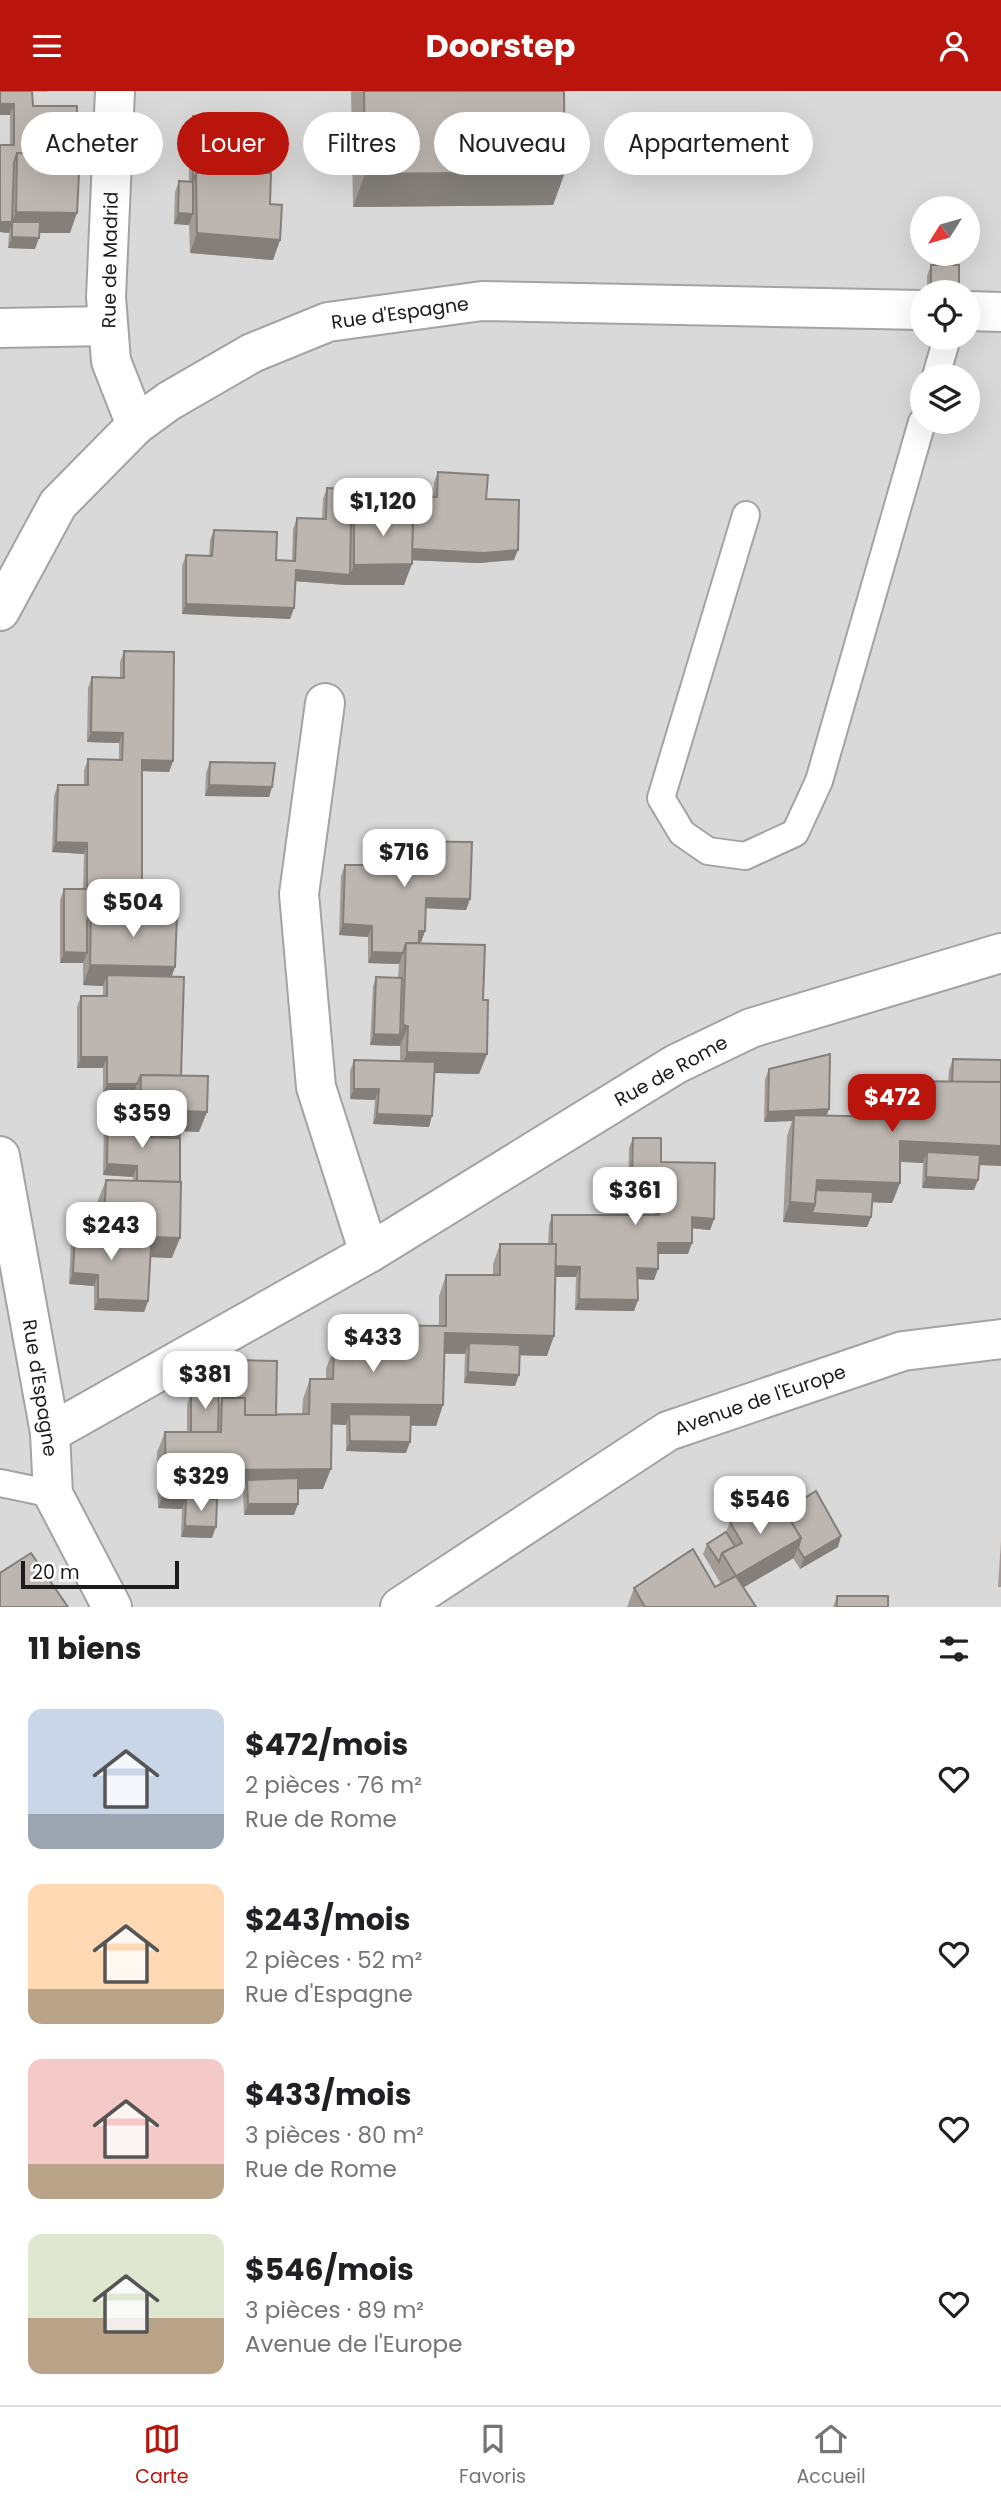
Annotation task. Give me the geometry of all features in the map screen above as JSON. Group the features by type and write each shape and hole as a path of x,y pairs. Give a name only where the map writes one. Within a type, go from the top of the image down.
{"street":[{"name":"Rue de Madrid","path":"115,91 106,297 111,362 136,425"},
{"name":"Rue d'Espagne","path":"0,611 58,503 136,425 169,401 251,353 327,322 482,301 910,310"},
{"path":"980,311 1001,312"},
{"path":"0,328 108,326"},
{"path":"325,703 299,894 316,1087 369,1253"},
{"name":"Rue de Rome","path":"50,1433 369,1253 676,1064 739,1034 945,968 1001,953"},
{"name":"Rue d'Espagne","path":"0,1156 50,1433 53,1495 112,1607"},
{"name":"Avenue de l'Europe","path":"400,1607 668,1431 903,1351 1001,1339"}],"lane":[{"path":"746,515 661,798 682,834 708,851 745,856 795,833 819,781 919,434"},
{"path":"0,1483 53,1495"}],"shaded area":[{"path":"0,91 1001,91 1001,1607 0,1607"}],"building":[{"path":"0,91 32,91 33,106 77,106 77,112 21,112 21,153 17,153 14,163 12,222 0,222 0,145 14,145 14,104 0,104"},
{"path":"364,91 564,91 564,112 434,112 434,173 420,173 420,112 364,112"},
{"path":"17,153 21,153 21,175 79,175 77,213 16,212"},
{"path":"196,175 271,175 270,204 282,205 280,240 197,233"},
{"path":"179,181 193,182 193,214 178,213"},
{"path":"12,222 40,222 39,238 12,237"},
{"path":"931,266 959,266 959,280 931,280"},
{"path":"438,472 488,475 486,499 519,500 518,550 483,553 412,549 413,512 409,512 410,496 437,497"},
{"path":"327,488 381,491 380,511 354,510 351,519 350,575 296,570 294,608 186,604 186,555 212,556 214,530 277,532 276,560 295,561 297,518 326,519"},
{"path":"354,510 413,512 412,564 354,565"},
{"path":"124,651 174,652 173,761 142,760 142,913 91,912 87,921 87,953 64,952 64,889 87,889 87,843 56,842 58,785 88,785 88,759 122,760 123,733 91,732 92,677 124,678"},
{"path":"210,762 275,763 272,787 209,785"},
{"path":"376,841 472,842 470,899 426,898 425,931 419,931 419,943 406,943 403,953 372,952 372,926 343,924 345,865 375,865"},
{"path":"91,912 177,914 175,967 90,965"},
{"path":"406,943 485,945 483,1000 488,1000 487,1054 407,1052 408,1026 403,1025"},
{"path":"107,975 184,977 181,1076 141,1075 137,1084 107,1084 107,1057 81,1057 81,996 107,996"},
{"path":"376,977 402,978 400,1035 374,1034"},
{"path":"830,1054 829,1109 768,1112 769,1069"},
{"path":"953,1059 1001,1060 1001,1082 952,1082"},
{"path":"354,1060 435,1062 432,1116 377,1114 379,1089 354,1089"},
{"path":"141,1075 208,1076 207,1112 184,1111 183,1129 140,1127"},
{"path":"900,1081 1001,1082 1001,1146 900,1141 900,1183 817,1180 815,1204 790,1202 794,1115 900,1117"},
{"path":"865,1102 897,1103 897,1117 865,1117"},
{"path":"137,1110 137,1137 180,1138 180,1182 137,1181 137,1166 107,1164 108,1111"},
{"path":"633,1138 661,1138 661,1162 715,1163 714,1219 692,1217 692,1243 658,1243 658,1269 637,1268 638,1300 579,1299 580,1267 555,1266 556,1244 552,1244 552,1215 659,1215 660,1174 632,1173"},
{"path":"927,1152 980,1155 978,1180 926,1177"},
{"path":"106,1180 181,1182 180,1238 103,1235"},
{"path":"816,1190 873,1192 871,1217 812,1213"},
{"path":"76,1211 101,1212 100,1244 151,1246 148,1301 98,1299 98,1275 73,1273"},
{"path":"500,1244 556,1244 554,1336 445,1333 443,1405 332,1404 331,1469 221,1470 220,1490 166,1488 165,1432 221,1432 222,1398 245,1398 245,1415 309,1414 310,1379 333,1379 334,1348 353,1348 353,1325 446,1326 446,1275 500,1275"},
{"path":"469,1343 520,1345 519,1375 468,1372"},
{"path":"240,1360 277,1361 276,1415 245,1415 245,1398 230,1398 231,1366"},
{"path":"219,1386 218,1432 191,1432 191,1393"},
{"path":"349,1414 411,1415 410,1442 350,1441"},
{"path":"298,1478 298,1504 248,1504 247,1480"},
{"path":"816,1491 841,1536 804,1558 798,1548 801,1538 784,1511"},
{"path":"776,1497 801,1538 736,1576 722,1553 742,1543 730,1522"},
{"path":"186,1498 217,1499 216,1527 185,1526"},
{"path":"726,1532 735,1546 722,1553 719,1562 707,1544"},
{"path":"693,1549 715,1587 736,1576 756,1607 645,1607 634,1588"},
{"path":"31,1553 68,1607 0,1607 0,1573"},
{"path":"837,1596 888,1596 888,1607 837,1607"}]}
